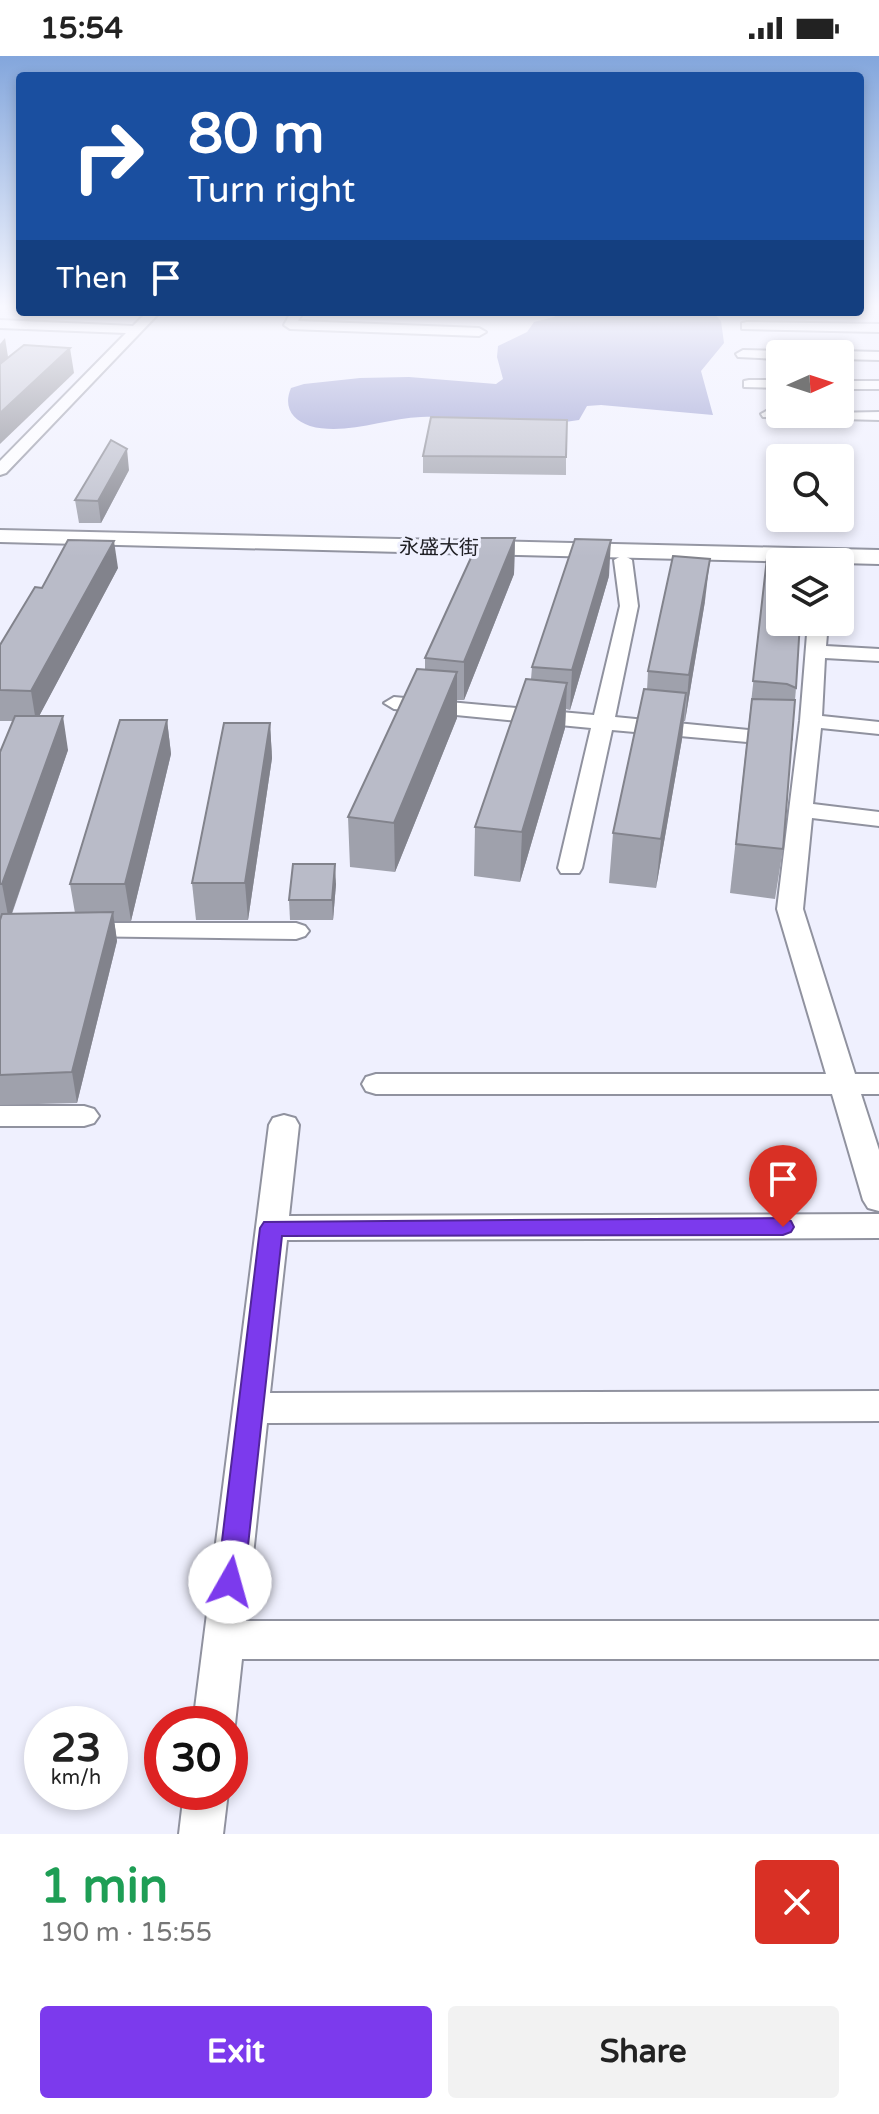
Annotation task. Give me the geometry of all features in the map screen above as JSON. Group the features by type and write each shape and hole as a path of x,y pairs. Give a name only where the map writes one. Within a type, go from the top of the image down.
{"main road":[{"name":"永盛大街","path":"0,536 879,557"},
{"name":"永盛大街","path":"0,545 766,564"},
{"path":"854,565 879,566"}],"street":[{"path":"0,470 77,391"},
{"path":"854,416 879,416"},
{"path":"570,868 629,606 623,560"},
{"path":"817,636 790,909 879,1200"},
{"path":"816,651 879,655"},
{"path":"394,703 780,739"},
{"path":"811,721 879,728"},
{"path":"801,810 879,819"},
{"path":"62,931 296,931"},
{"path":"376,1084 879,1084"},
{"path":"0,1116 84,1116"},
{"path":"216,1706 284,1125"},
{"path":"272,1228 879,1226"},
{"path":"251,1408 879,1406"},
{"path":"224,1640 879,1640"},
{"path":"201,1834 204,1810"}],"water":[{"path":"290,391 706,391 713,415 601,405 587,406 579,420 558,423 421,417 351,428 323,429 310,426 294,416 289,407"}],"building":[{"path":"0,391 24,391 0,413"},
{"path":"431,417 567,420 566,457 423,456"},
{"path":"111,440 127,449 98,501 75,500"},
{"path":"480,538 515,538 464,662 425,658"},
{"path":"575,539 611,540 572,670 532,667"},
{"path":"68,540 114,541 31,691 0,690 0,645 35,587 42,588"},
{"path":"673,556 710,559 689,675 648,671"},
{"path":"766,567 766,636 799,636 796,688 787,684 753,681"},
{"path":"417,669 457,672 394,823 348,817"},
{"path":"526,679 567,683 522,832 475,827"},
{"path":"644,689 686,693 661,839 613,833"},
{"path":"752,699 795,700 783,849 736,844"},
{"path":"15,716 63,716 0,884 0,752"},
{"path":"120,720 167,720 125,884 70,884"},
{"path":"224,723 270,723 245,883 192,883"},
{"path":"293,864 335,864 332,900 289,900"},
{"path":"113,912 72,1072 0,1075 2,914"}],"route":[{"path":"230,1582 272,1228 783,1227"}]}
